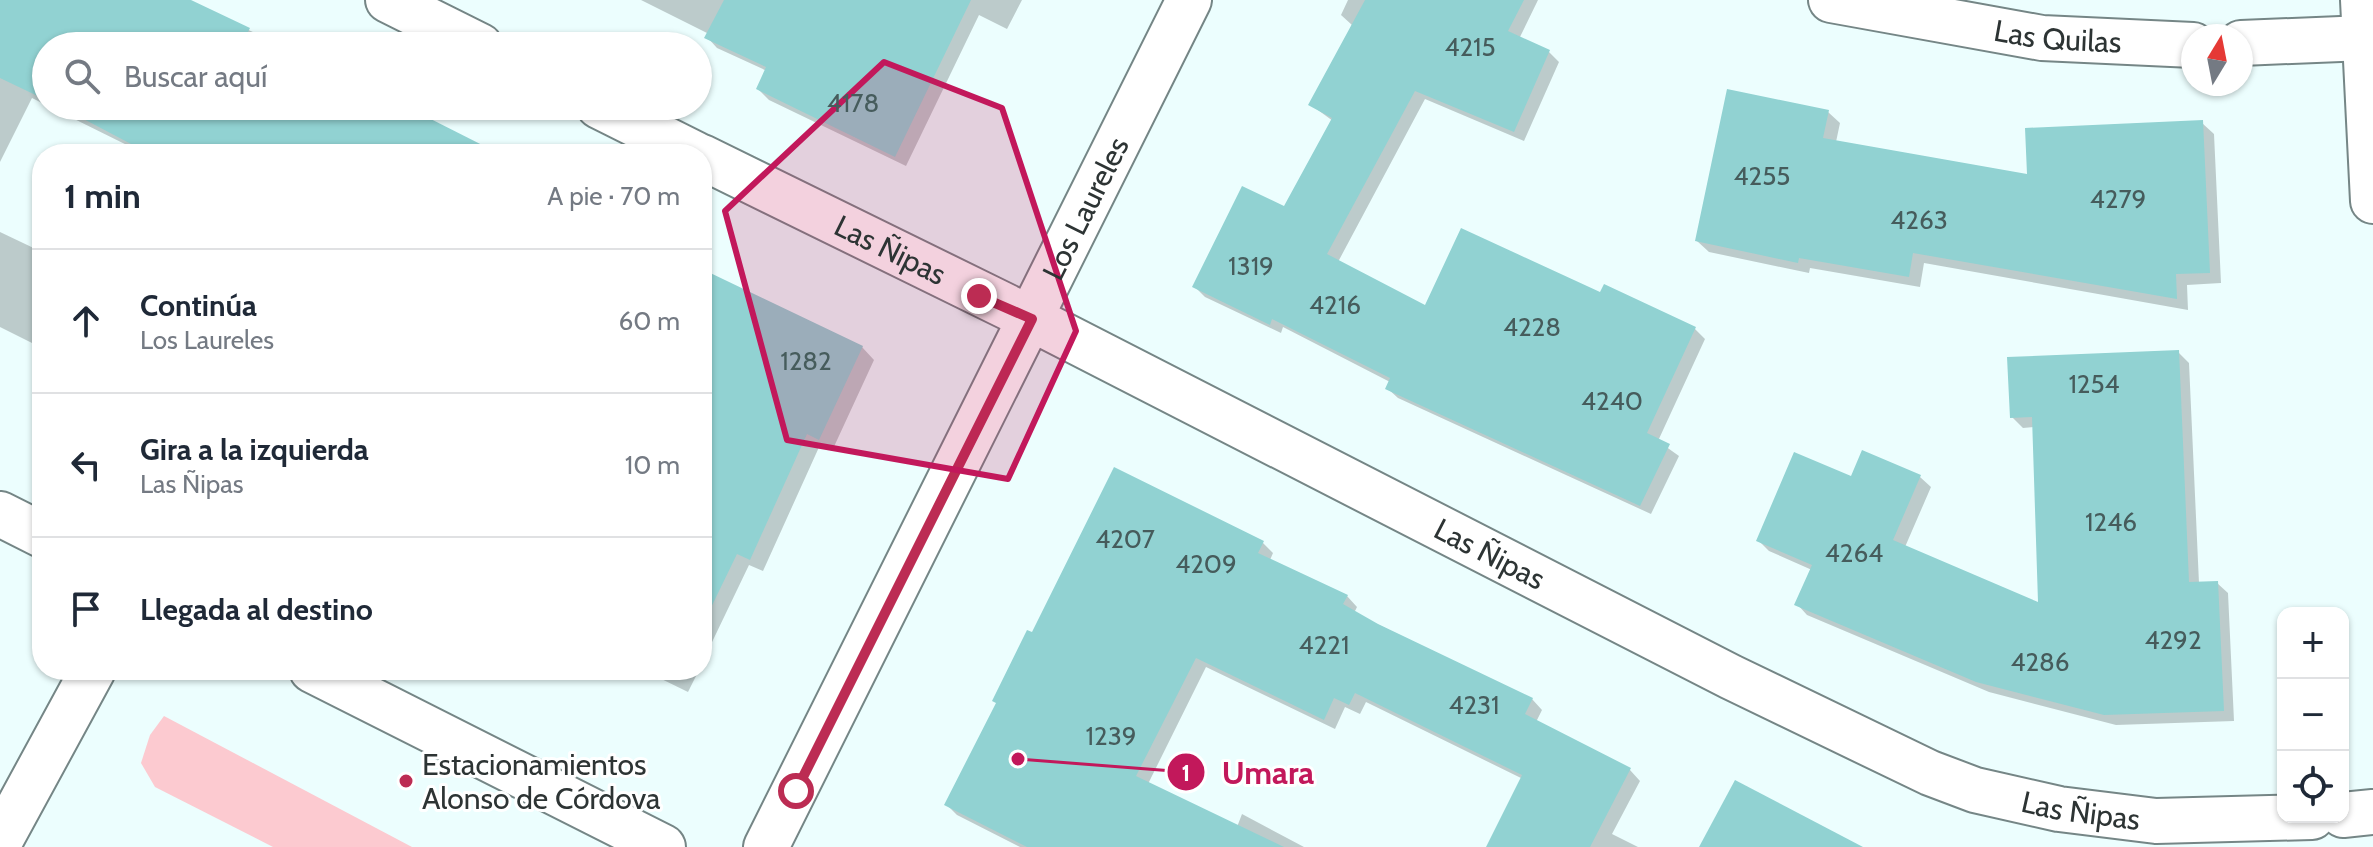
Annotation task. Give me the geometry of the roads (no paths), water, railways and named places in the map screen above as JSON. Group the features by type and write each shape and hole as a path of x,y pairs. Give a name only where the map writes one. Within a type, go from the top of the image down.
{"street":[{"path":"388,0 452,32"},
{"name":"Los Laureles","path":"766,847 1189,0"},
{"name":"Las Quilas","path":"1831,0 2042,38 2181,44"},
{"path":"2253,41 2364,19 2373,201"},
{"path":"627,120 675,144"},
{"name":"Las Ñipas","path":"712,162 1032,319 1731,677 1930,773 1975,790 2059,809 2156,821 2277,818"},
{"path":"0,514 32,530"},
{"path":"0,841 88,680"},
{"path":"332,680 663,847"},
{"path":"2349,814 2373,812"}],"place":[{"name":"Umara","path":"1018,759"},
{"name":"Estacionamientos Alonso de Córdova","path":"406,781"}]}
